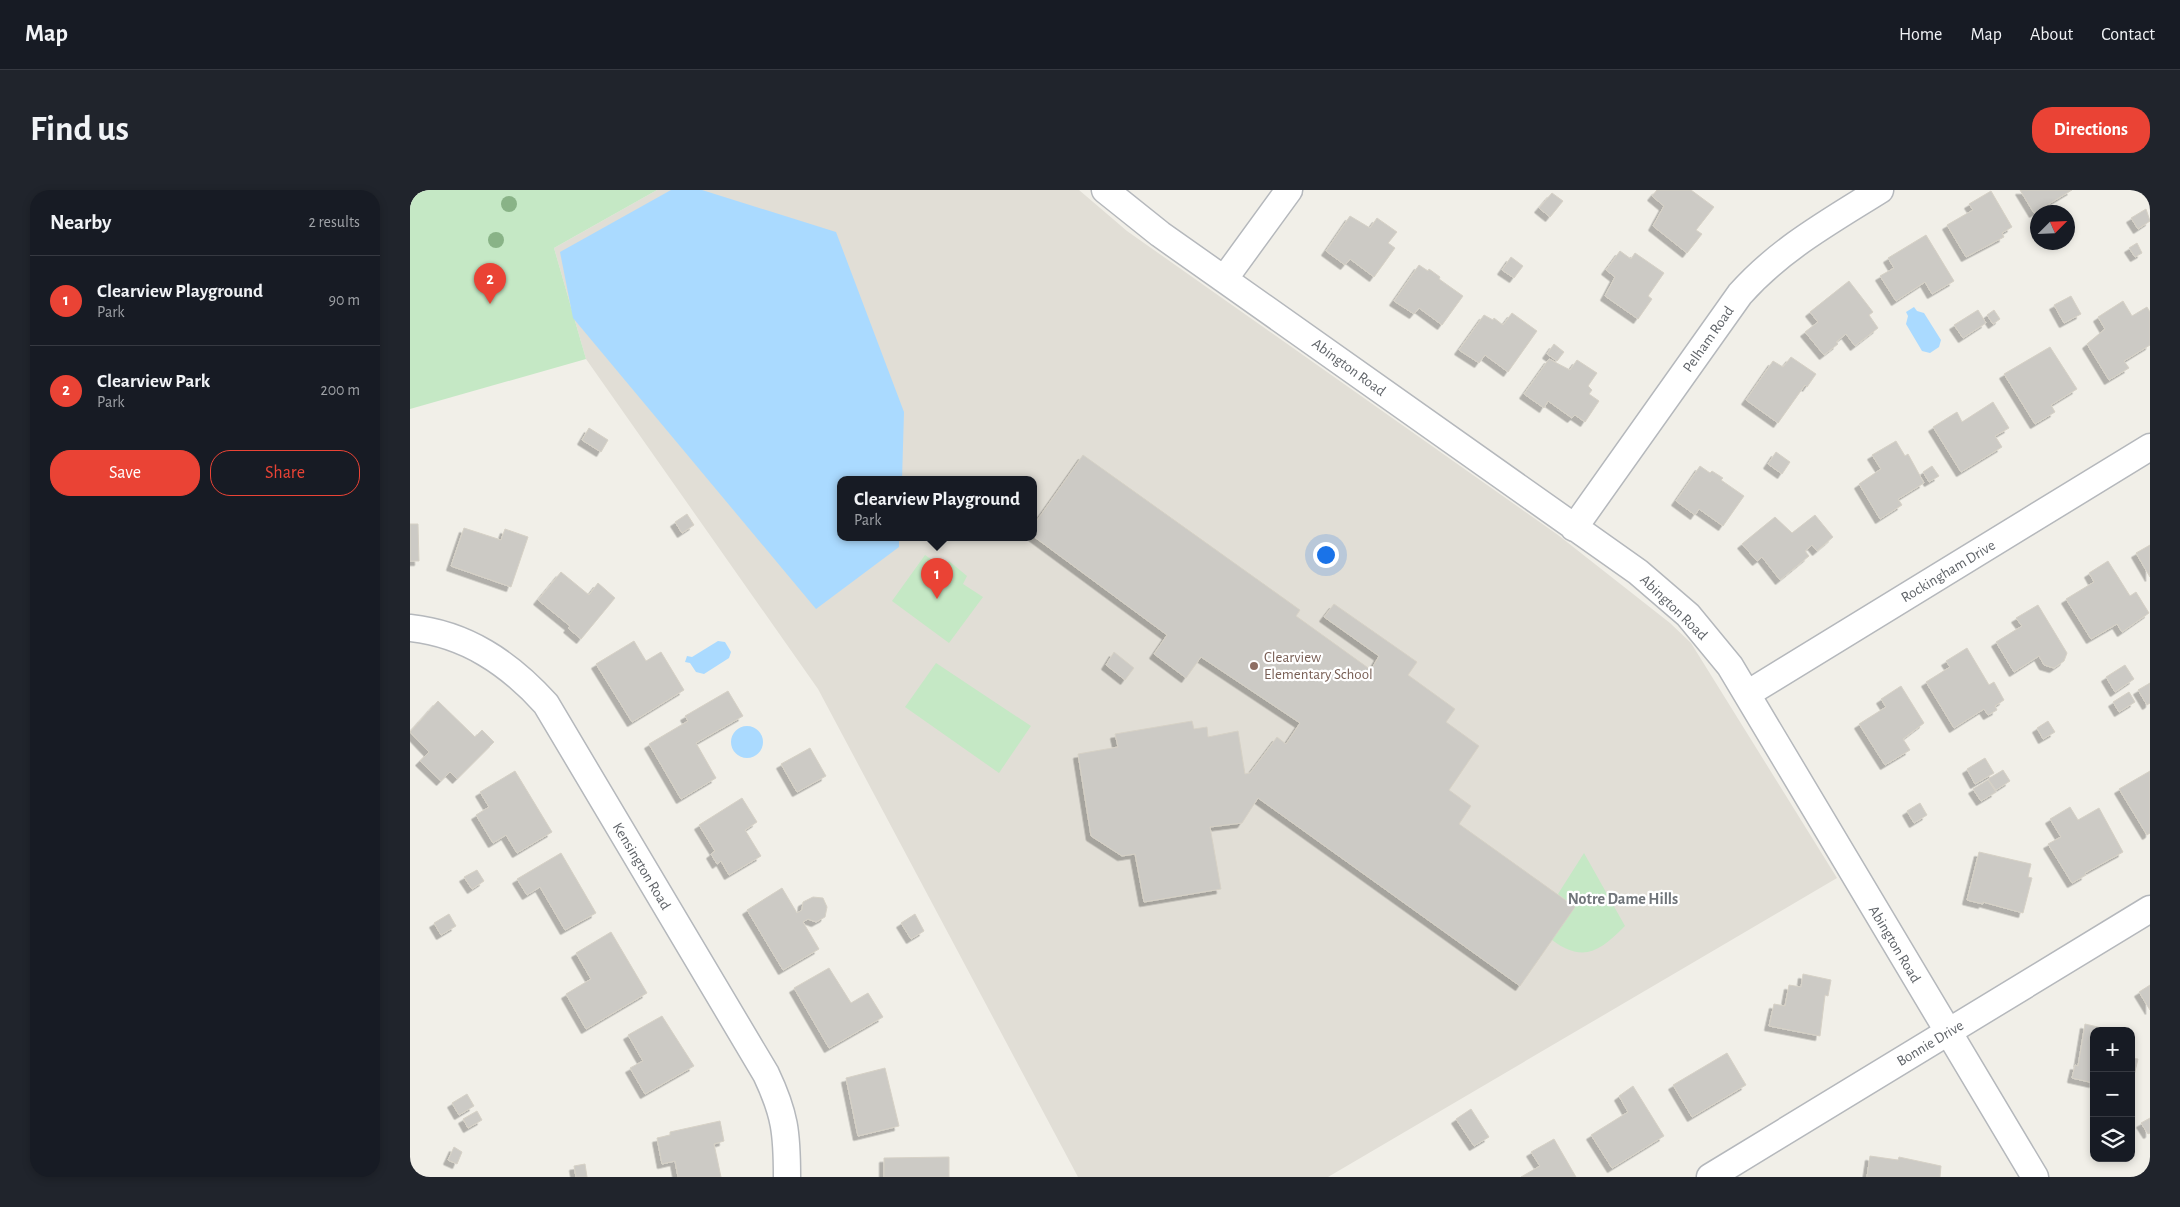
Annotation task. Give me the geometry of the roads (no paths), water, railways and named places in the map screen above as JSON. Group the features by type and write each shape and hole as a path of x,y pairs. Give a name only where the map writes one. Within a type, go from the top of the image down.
{"street":[{"name":"Abington Road","path":"1105,190 1134,216 1225,278 1638,572 1688,615 1710,640 1747,694 2035,1177"},
{"path":"1225,278 1289,190"},
{"name":"Pelham Road","path":"1574,528 1740,294 1756,276 1790,246 1880,190"},
{"name":"Rockingham Drive","path":"1747,694 2150,448"},
{"name":"Kensington Road","path":"410,628 433,630 479,648 503,663 526,682 546,704 766,1074 780,1104 787,1138 787,1177"},
{"name":"Bonnie Drive","path":"1710,1177 2150,909"}],"water":[{"path":"671,190 702,190 836,232 904,412 902,476 837,476 837,541 899,541 899,547 816,609 573,318 560,252"},
{"path":"1914,307 1917,311 1924,313 1941,340 1939,347 1930,353 1922,351 1906,324 1908,316 1906,312"},
{"path":"718,641 725,642 731,652 729,658 704,674 696,672 690,663 685,662 687,656 692,657"},
{"path":"747,726 753,727 758,731 762,736 762,748 758,753 753,757 747,758 741,757 736,753 732,748 731,742 732,736 736,731 741,727"}],"place":[{"name":"Clearview Park","path":"490,304"},
{"name":"Clearview Playground","path":"937,599"},
{"name":"Clearview Elementary School","path":"1254,666"}],"district":[{"name":"Notre Dame Hills","path":"1623,898"}]}
